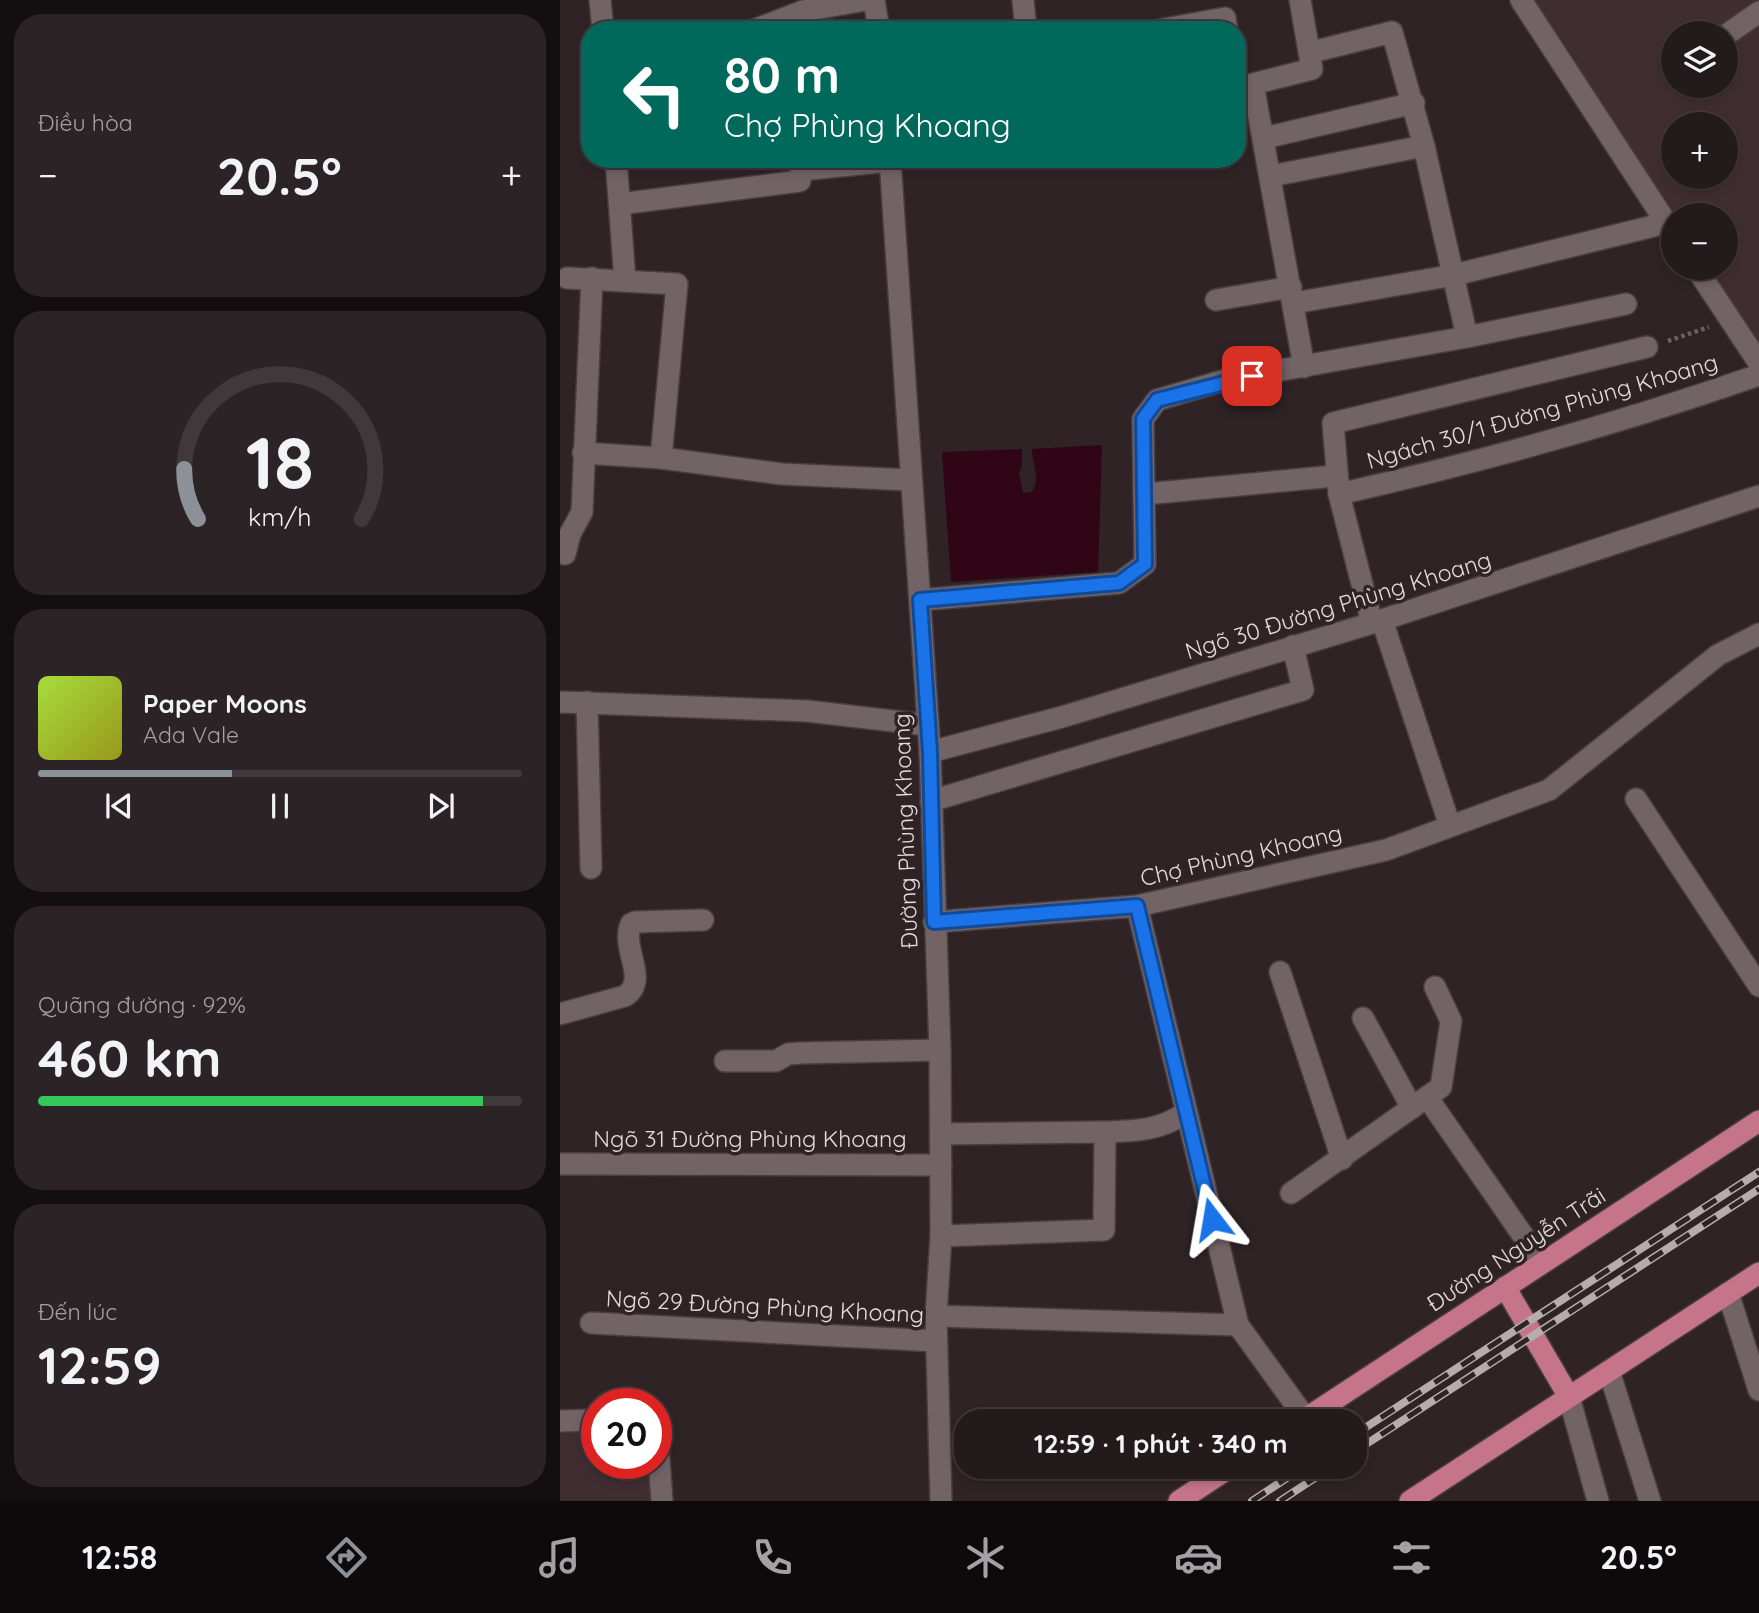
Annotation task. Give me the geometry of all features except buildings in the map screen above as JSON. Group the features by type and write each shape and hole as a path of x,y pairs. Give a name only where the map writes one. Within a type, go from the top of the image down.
{"highway":[{"name":"Đường Nguyễn Trãi","path":"1321,1409 1759,1121"},
{"path":"1410,1501 1759,1273"},
{"path":"1505,1287 1569,1397"},
{"path":"1179,1501 1212,1479"}],"street":[{"path":"600,0 602,21"},
{"path":"777,21 803,11 866,0"},
{"path":"874,0 878,21"},
{"path":"1023,0 1025,21"},
{"path":"1246,84 1312,69 1300,0"},
{"path":"1521,0 1661,214"},
{"path":"1738,27 1759,12"},
{"path":"1208,21 1225,18 1226,21"},
{"path":"1311,52 1392,32 1424,146 1467,337"},
{"path":"1246,87 1264,138 1304,366"},
{"path":"1264,138 1413,103"},
{"path":"1271,176 1424,146"},
{"path":"616,168 625,281"},
{"path":"620,204 800,181 801,170 819,168"},
{"name":"Đường Phùng Khoang","path":"890,168 909,480 930,752 940,1050 941,1236 936,1341 941,1501"},
{"path":"1216,300 1292,295 1454,275 1661,230"},
{"path":"567,278 677,284 661,458"},
{"path":"565,554 570,534 582,512 592,278"},
{"path":"1704,280 1759,363"},
{"path":"920,600 1119,583 1145,564 1143,419 1157,400 1225,380 1467,337 1626,304"},
{"path":"1450,827 1377,622 1337,485 1333,423 1647,347"},
{"name":"Ngách 30/1 Đường Phùng Khoang","path":"1145,494 1337,485 1415,477 1660,410 1759,375"},
{"path":"583,453 661,458 782,474 909,480"},
{"name":"Ngõ 30 Đường Phùng Khoang","path":"930,752 1062,717 1377,622 1759,496"},
{"name":"Chợ Phùng Khoang","path":"934,922 1137,906 1386,849 1450,827 1549,790 1718,655 1759,634"},
{"path":"931,802 1303,690 1293,646"},
{"path":"560,702 807,710 928,725"},
{"path":"587,702 591,867"},
{"path":"1636,799 1759,986"},
{"path":"1137,906 1238,1325 1296,1409"},
{"path":"560,1014 625,996 636,985 628,942 631,925 635,922 703,920"},
{"path":"1280,972 1342,1159"},
{"path":"1291,1193 1441,1087 1451,1021 1435,988"},
{"path":"1363,1018 1419,1102 1542,1263"},
{"path":"725,1061 776,1061 788,1054 801,1053 940,1050"},
{"path":"941,1134 1149,1130 1170,1123 1185,1113"},
{"path":"941,1236 1104,1230 1105,1132"},
{"name":"Ngõ 31 Đường Phùng Khoang","path":"560,1164 941,1165"},
{"path":"1728,1293 1758,1385"},
{"path":"936,1317 1238,1325"},
{"name":"Ngõ 29 Đường Phùng Khoang","path":"591,1323 936,1341"},
{"path":"1609,1371 1650,1501"},
{"path":"1569,1397 1598,1501"},
{"path":"560,1421 581,1420"},
{"path":"660,1479 662,1501"}],"path":[{"path":"1647,347 1731,320"}],"shaded area":[{"path":"1533,0 1759,0 1759,344 1718,280 1738,280 1738,203 1667,203"},
{"path":"1102,445 1098,572 951,582 942,452 1022,449 1019,474 1023,493 1032,492 1035,487 1032,449"},
{"path":"560,1428 581,1428 581,1479 654,1479 655,1501 560,1501"}],"railway":[{"path":"1367,1427 1759,1172"},
{"path":"1367,1444 1759,1189"},
{"path":"1252,1501 1285,1479"},
{"path":"1280,1501 1313,1479"}],"route":[{"path":"1212,1219 1137,906 934,922 930,752 920,600 1119,583 1145,564 1143,419 1157,400 1225,380 1252,376"}]}
